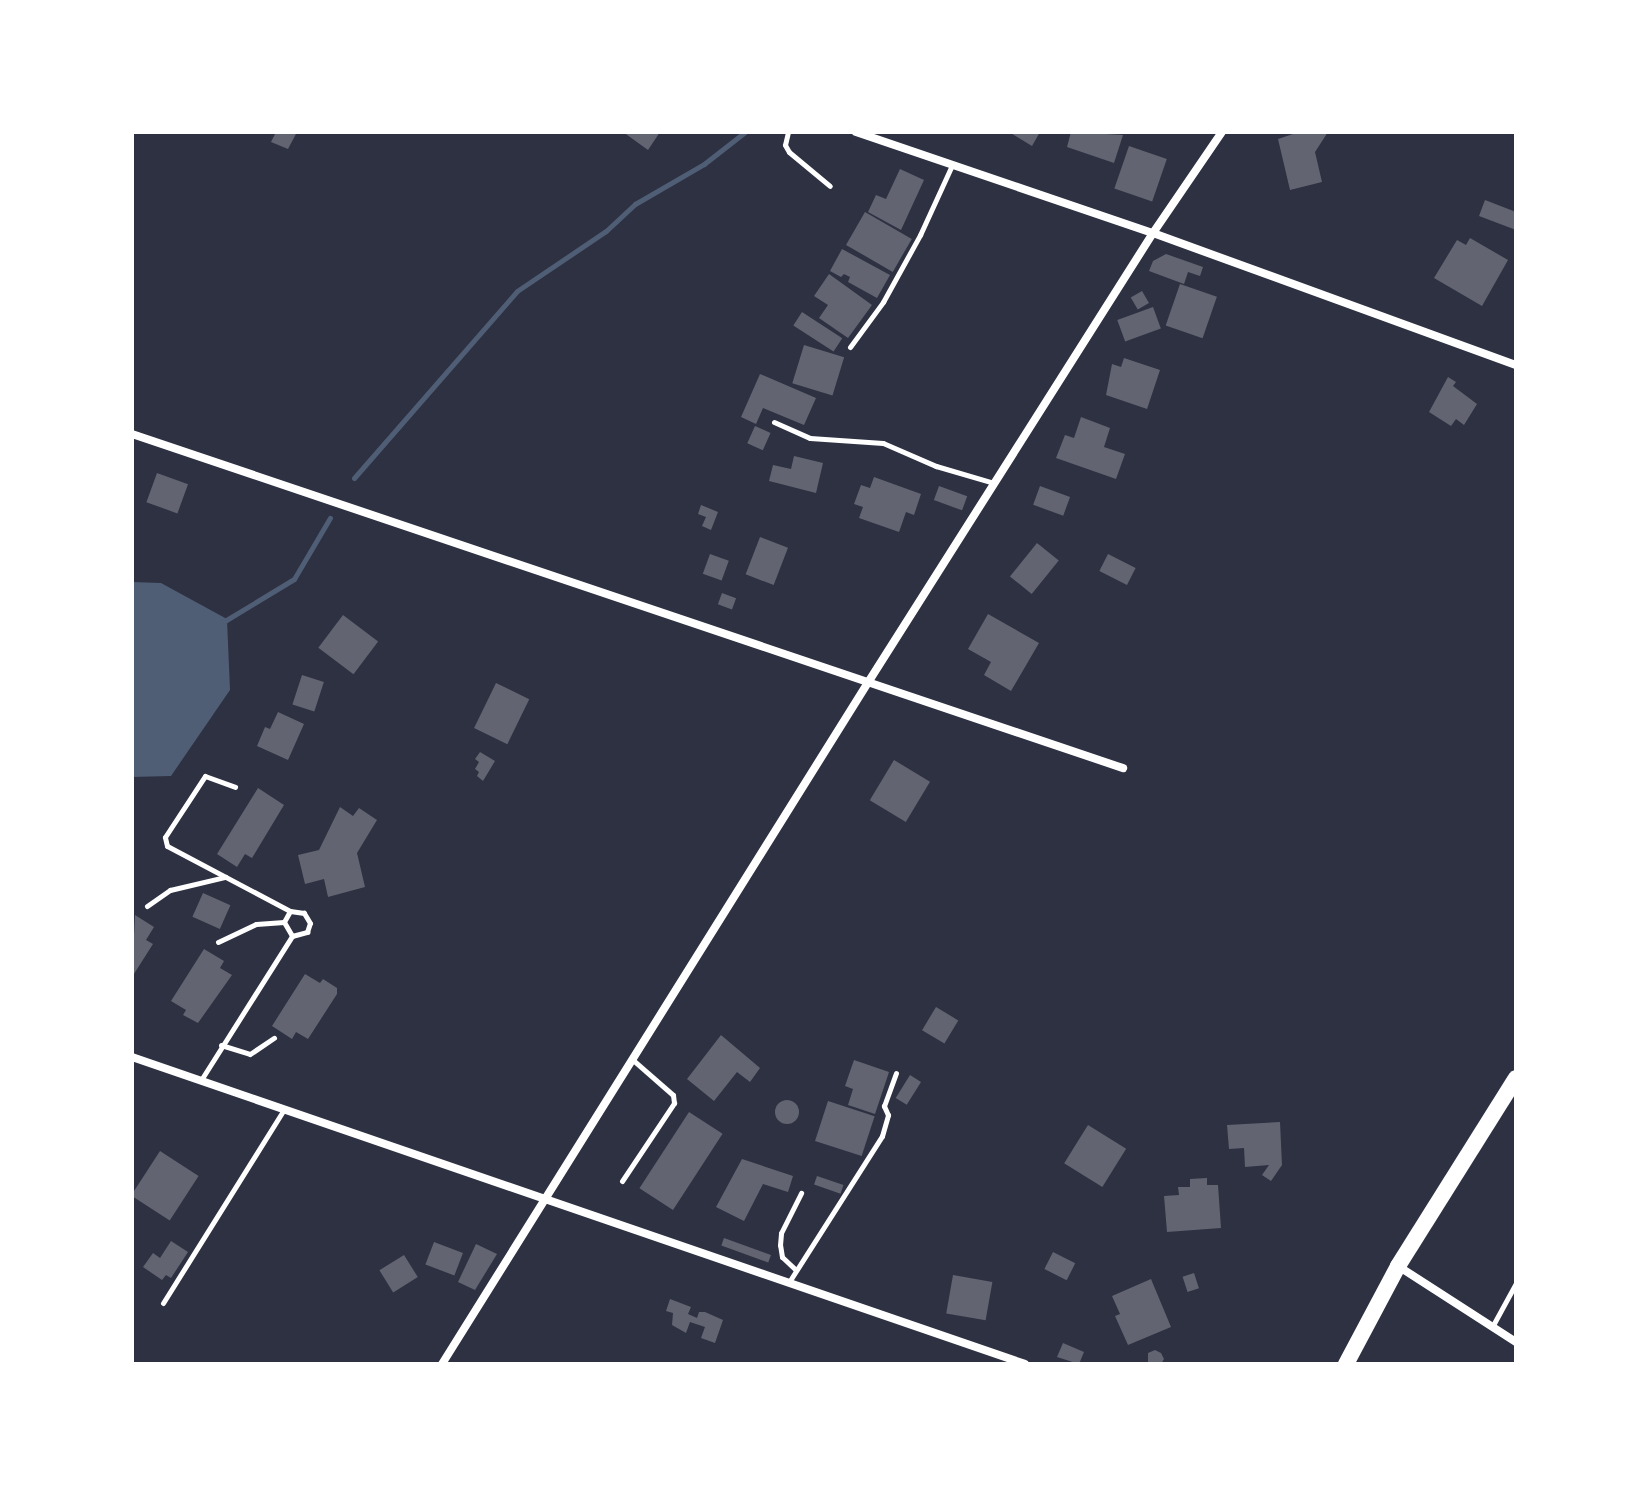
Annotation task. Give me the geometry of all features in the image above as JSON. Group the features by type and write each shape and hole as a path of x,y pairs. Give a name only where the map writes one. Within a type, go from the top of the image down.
{"main road":[{"path":"1346,1364 1398,1266 1516,1078"}],"street":[{"path":"856,132 1153,233 1516,365"},
{"path":"442,1364 869,681 1153,233 1222,132"},
{"path":"132,434 1123,768"},
{"path":"132,1057 1025,1364"},
{"path":"1398,1266 1516,1342"}],"lane":[{"path":"788,132 785,145 789,152 830,186"},
{"path":"850,347 883,302 920,235 952,165"},
{"path":"774,422 810,438 883,443 936,466 996,484"},
{"path":"200,1081 292,936 307,932 310,923 304,913 290,911 167,846 165,837 205,776 235,787"},
{"path":"147,906 170,890 225,877"},
{"path":"284,922 290,911"},
{"path":"284,922 292,936"},
{"path":"218,942 256,924 284,922"},
{"path":"221,1045 250,1054 274,1038"},
{"path":"622,1181 674,1103 673,1095 632,1059"},
{"path":"789,1282 882,1136 888,1115 884,1106 896,1073"},
{"path":"163,1303 285,1109"},
{"path":"796,1270 782,1257 781,1233 801,1193"},
{"path":"1492,1327 1516,1283"}],"water":[{"path":"132,582 161,583 227,619 230,690 171,776 132,777"}],"building":[{"path":"276,132 297,132 288,149 271,142"},
{"path":"623,132 660,132 648,150"},
{"path":"1009,132 1040,132 1032,146"},
{"path":"1071,132 1123,135 1114,163 1067,147"},
{"path":"1299,132 1328,132 1315,152 1322,182 1290,190 1278,139"},
{"path":"1129,146 1167,159 1152,202 1114,189"},
{"path":"900,169 924,180 901,230 868,212 876,195 886,199"},
{"path":"1485,200 1516,212 1516,230 1479,216"},
{"path":"865,212 912,239 893,272 846,245"},
{"path":"1470,238 1508,260 1482,306 1434,278 1457,240 1466,245"},
{"path":"842,249 890,275 877,298 848,282 850,277 844,274 841,277 830,271"},
{"path":"1166,254 1203,267 1200,276 1188,272 1184,284 1149,271 1153,261"},
{"path":"829,274 872,305 848,338 819,318 828,305 814,296"},
{"path":"1180,284 1217,297 1203,338 1166,326"},
{"path":"1142,291 1149,303 1138,310 1131,298"},
{"path":"1153,307 1161,329 1125,342 1117,320"},
{"path":"802,312 842,338 834,352 793,325"},
{"path":"804,345 844,357 832,396 792,383"},
{"path":"1124,358 1160,370 1147,409 1106,395 1112,364 1121,367"},
{"path":"760,374 816,398 804,425 763,408 756,424 741,417"},
{"path":"1448,377 1456,382 1453,386 1477,404 1464,425 1456,419 1451,426 1429,412"},
{"path":"1081,417 1110,428 1104,447 1125,454 1116,479 1056,458 1065,435 1074,438"},
{"path":"755,426 771,433 763,450 747,443"},
{"path":"794,456 823,463 816,493 769,481 773,465 791,469"},
{"path":"157,473 188,484 177,513 146,502"},
{"path":"874,477 921,494 914,515 906,512 899,532 859,518 863,507 854,504 861,485 870,488"},
{"path":"939,486 967,496 962,510 934,500"},
{"path":"1040,486 1070,497 1063,516 1033,505"},
{"path":"701,505 718,512 711,530 702,526 706,517 698,514"},
{"path":"760,537 788,548 774,585 746,574"},
{"path":"1037,543 1059,561 1032,594 1010,576"},
{"path":"710,554 729,561 722,581 703,574"},
{"path":"1108,554 1136,568 1127,585 1099,571"},
{"path":"722,593 736,598 732,609 718,604"},
{"path":"988,614 1039,643 1011,691 984,675 991,662 968,649"},
{"path":"343,615 378,641 353,674 318,648"},
{"path":"302,675 324,682 314,712 292,704"},
{"path":"496,683 529,699 507,744 474,728"},
{"path":"278,712 304,724 288,760 257,746 265,727 270,729"},
{"path":"480,752 495,761 483,781 475,769 479,762 475,759"},
{"path":"894,760 930,782 906,822 870,800"},
{"path":"258,788 284,805 252,858 245,854 237,867 217,854"},
{"path":"340,807 353,816 359,808 377,820 357,853 365,887 328,897 324,879 305,884 298,855 319,850"},
{"path":"203,893 230,905 220,929 192,917"},
{"path":"135,915 154,927 146,940 153,944 132,977"},
{"path":"204,949 224,961 220,968 232,975 198,1023 183,1015 186,1010 171,1001"},
{"path":"305,974 320,983 323,979 337,988 337,994 308,1039 296,1032 292,1039 272,1026"},
{"path":"936,1007 958,1020 944,1044 922,1030"},
{"path":"721,1035 760,1068 750,1082 737,1072 714,1101 687,1079"},
{"path":"854,1060 889,1072 875,1114 848,1105 853,1089 845,1086"},
{"path":"910,1075 921,1082 907,1105 896,1098"},
{"path":"787,1100 798,1107 799,1112 792,1123 787,1124 776,1117 775,1112 782,1101"},
{"path":"828,1101 875,1116 862,1156 815,1141"},
{"path":"689,1112 723,1134 673,1210 639,1188"},
{"path":"1280,1122 1282,1165 1271,1181 1262,1175 1269,1165 1245,1167 1244,1148 1229,1149 1227,1125"},
{"path":"1088,1125 1126,1149 1102,1187 1064,1163"},
{"path":"160,1151 199,1176 170,1221 132,1196"},
{"path":"742,1159 793,1176 788,1192 763,1184 744,1221 716,1207"},
{"path":"817,1176 843,1185 841,1194 814,1185"},
{"path":"1207,1178 1207,1185 1218,1185 1221,1228 1167,1232 1164,1196 1179,1195 1178,1187 1190,1187 1190,1179"},
{"path":"724,1238 771,1255 768,1263 721,1246"},
{"path":"171,1241 188,1252 171,1278 166,1275 162,1280 143,1267 153,1253 160,1258"},
{"path":"434,1242 463,1253 454,1276 425,1264"},
{"path":"476,1244 497,1254 475,1290 458,1282"},
{"path":"1053,1252 1075,1263 1067,1280 1044,1269"},
{"path":"404,1255 418,1277 393,1292 379,1270"},
{"path":"1194,1273 1199,1288 1188,1292 1183,1277"},
{"path":"953,1275 992,1282 986,1320 946,1313"},
{"path":"1151,1279 1171,1327 1128,1345 1115,1316 1120,1314 1112,1296"},
{"path":"670,1299 691,1307 688,1314 697,1318 699,1312 705,1312 723,1320 715,1343 701,1338 705,1327 690,1322 686,1333 672,1325 673,1313 666,1311"},
{"path":"1063,1343 1084,1352 1079,1364 1057,1357"},
{"path":"1155,1350 1164,1359 1161,1364 1148,1364 1148,1353"}],"waterway":[{"path":"354,478 517,291 606,231 635,204 704,164 745,132"},
{"path":"223,622 294,579 330,518"}]}
